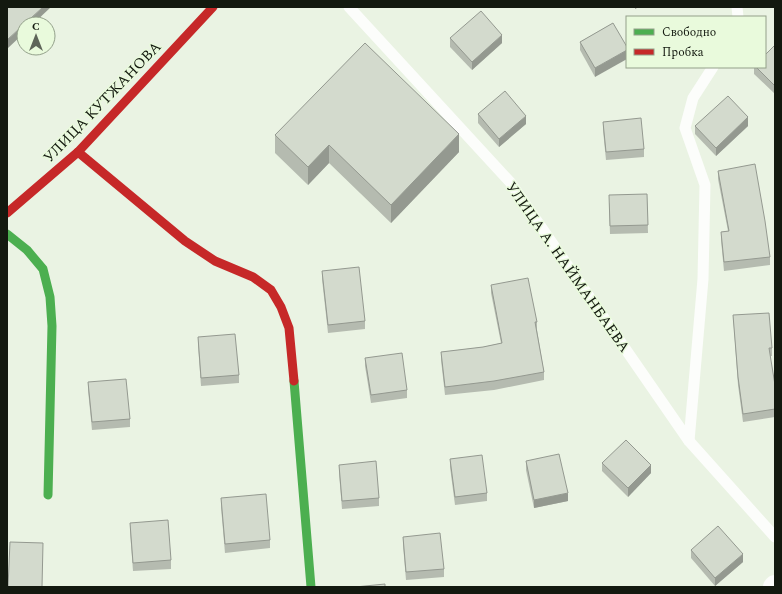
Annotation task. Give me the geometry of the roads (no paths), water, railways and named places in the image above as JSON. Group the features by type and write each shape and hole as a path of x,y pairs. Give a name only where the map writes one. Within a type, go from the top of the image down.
{"street":[{"name":"УЛИЦА КУТЖАНОВА","path":"7,213 78,152 213,7"},
{"path":"78,152 185,241 215,261 253,277 271,290 281,307 289,328 292,352 311,587"},
{"path":"7,234 28,250 43,269 50,297 52,326 48,495"}],"lane":[{"name":"УЛИЦА А. НАЙМАНБАЕВА","path":"349,7 510,182 689,441 775,537"},
{"path":"689,441 703,279 705,185 685,128 693,98 712,68"}]}
